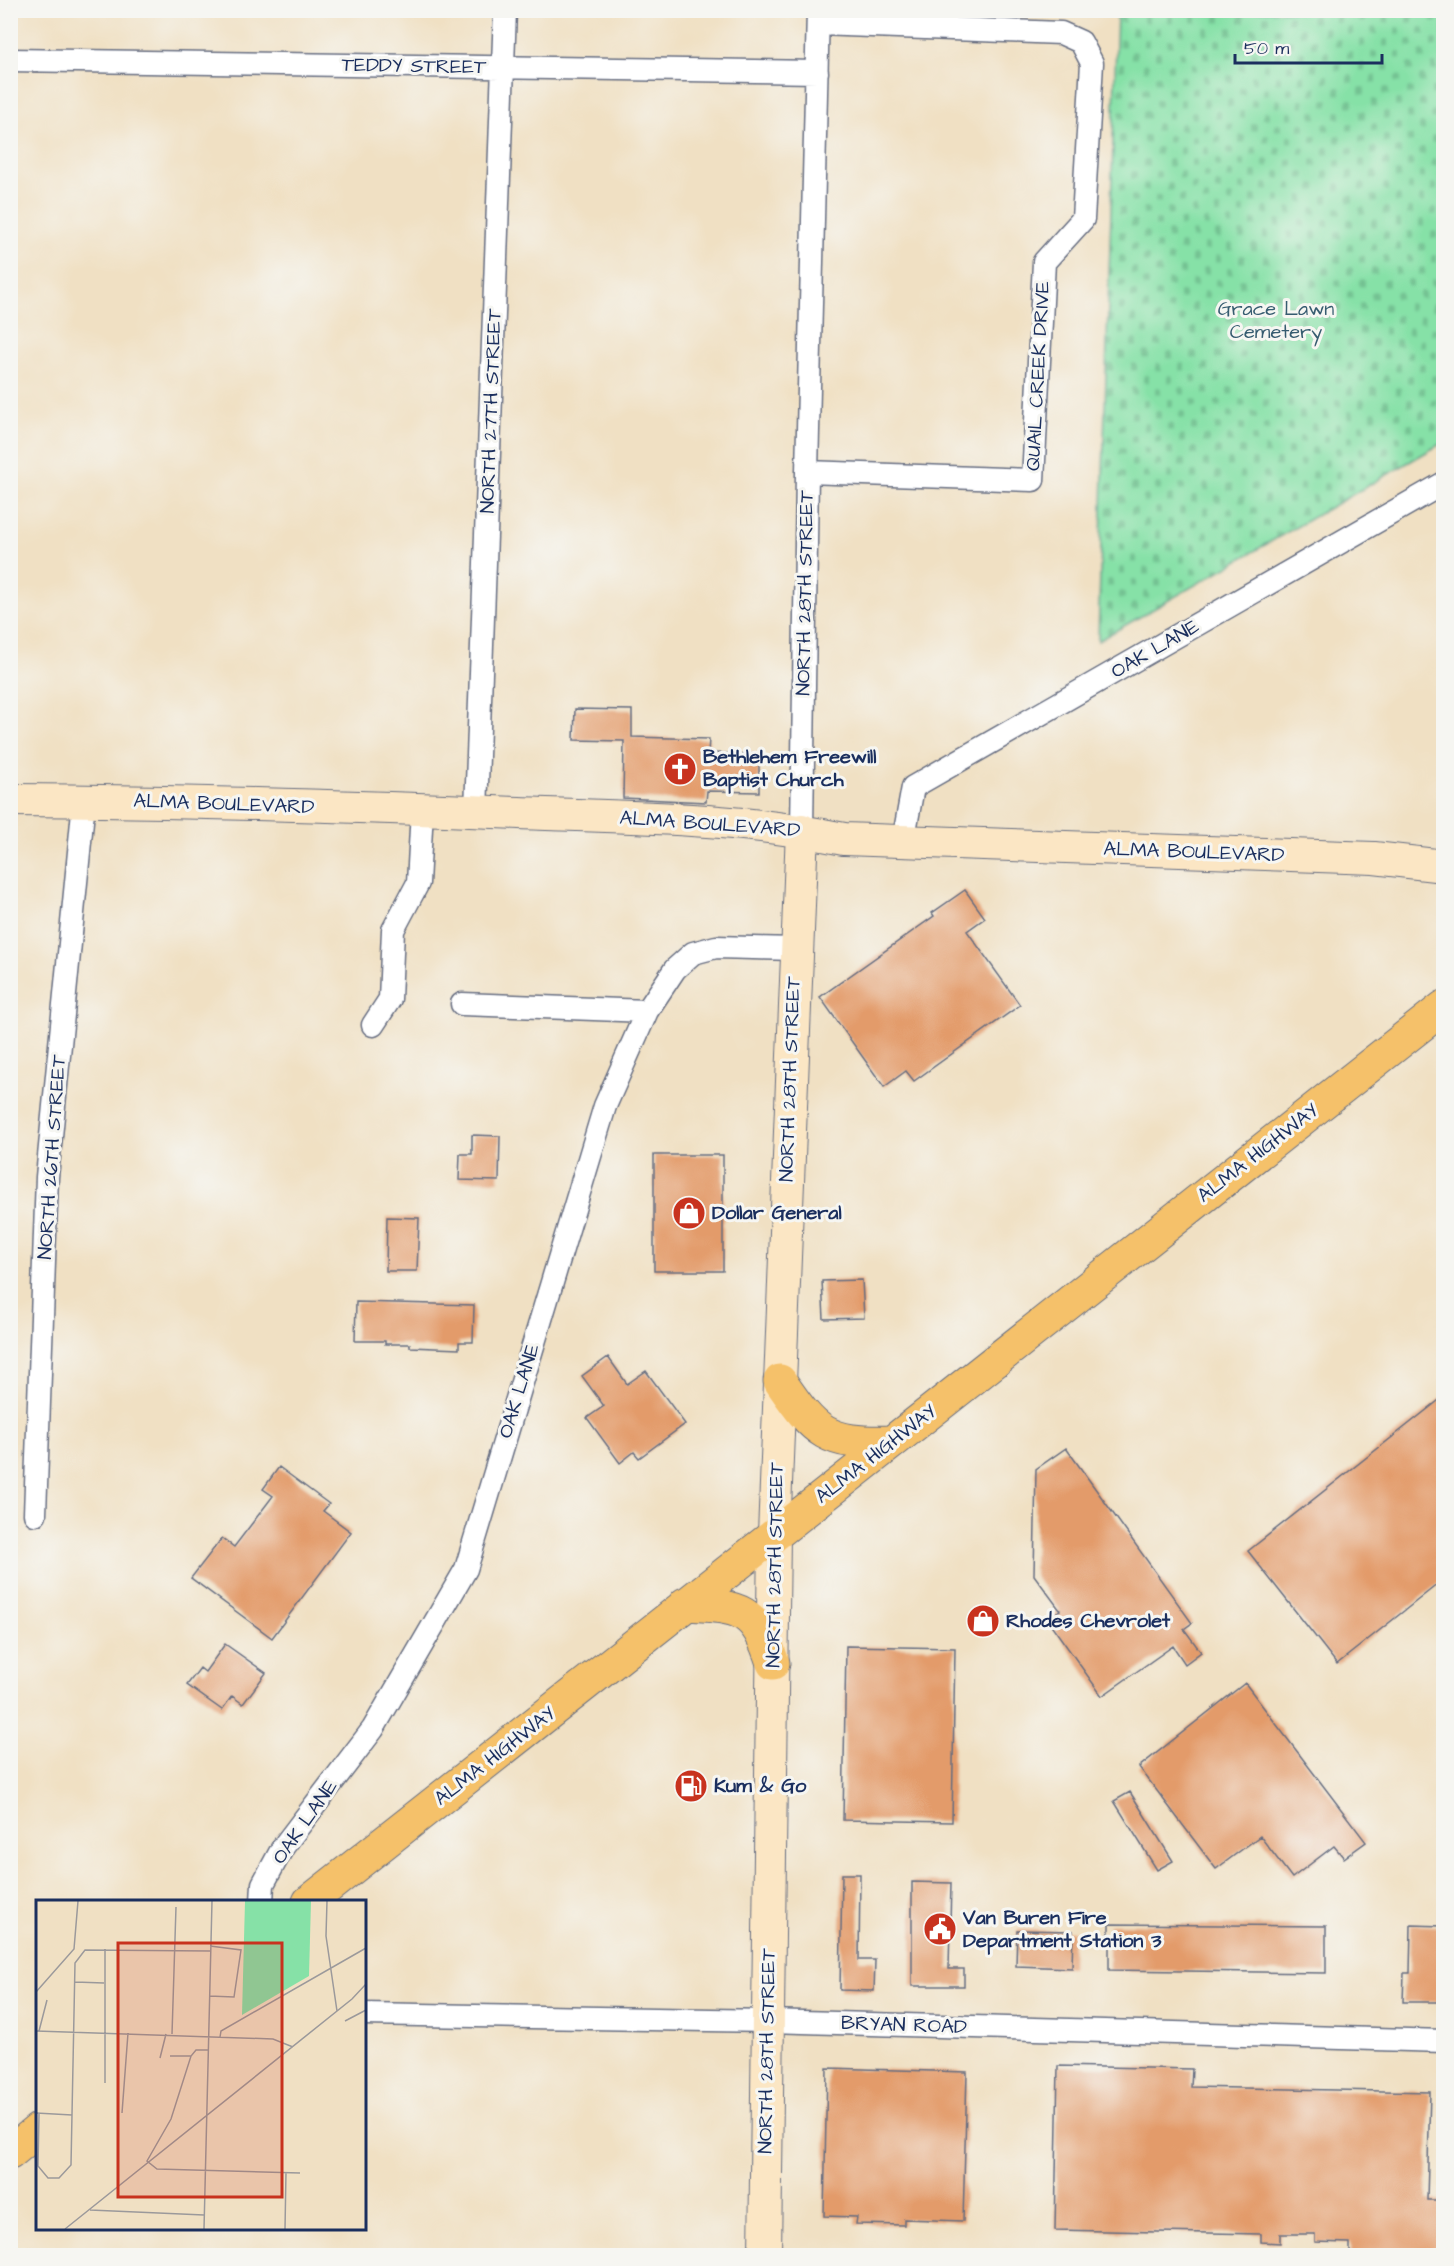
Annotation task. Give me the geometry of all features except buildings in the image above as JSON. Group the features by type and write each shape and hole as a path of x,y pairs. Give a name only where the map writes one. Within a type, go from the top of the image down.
{"main road":[{"name":"ALMA HIGHWAY","path":"312,1900 1443,1007"},
{"path":"780,1381 814,1426 829,1436 859,1443 892,1442"},
{"path":"685,1604 729,1607 751,1618 763,1634 773,1663"},
{"path":"10,2153 36,2132"}],"street":[{"name":"NORTH 27TH STREET","path":"476,811 505,10"},
{"name":"NORTH 28TH STREET","path":"765,2256 774,1534 795,949 802,830 807,472 818,17"},
{"name":"QUAIL CREEK DRIVE","path":"807,472 1033,480 1044,262 1083,219 1092,63 1081,42 1060,33 818,17"},
{"name":"TEDDY STREET","path":"10,60 817,72"},
{"name":"OAK LANE","path":"903,842 914,788 1443,483"},
{"name":"ALMA BOULEVARD","path":"10,800 476,811 729,821 802,830 844,839 1374,858 1443,866"},
{"name":"NORTH 26TH STREET","path":"35,1514 47,1176 84,801"},
{"path":"373,1024 390,999 393,930 418,883 422,810"},
{"name":"OAK LANE","path":"262,1900 263,1884 283,1847 373,1729 466,1569 605,1106 647,1011 675,969 693,953 716,947 795,949"},
{"path":"462,1004 647,1011"},
{"name":"BRYAN ROAD","path":"366,2014 768,2021 1443,2041"}],"green space":[{"name":"Grace Lawn Cemetery","path":"1117,11 1443,11 1444,442 1098,641"}],"place":[{"name":"Bethlehem Freewill Baptist Church","path":"680,769"},
{"name":"Dollar General","path":"689,1213"},
{"name":"Rhodes Chevrolet","path":"983,1621"},
{"name":"Kum & Go","path":"691,1786"},
{"name":"Van Buren Fire Department Station 3","path":"940,1929"}]}
